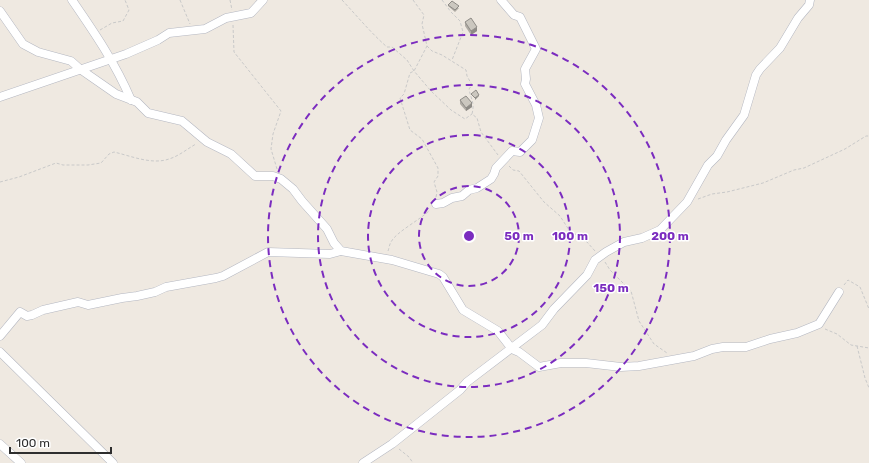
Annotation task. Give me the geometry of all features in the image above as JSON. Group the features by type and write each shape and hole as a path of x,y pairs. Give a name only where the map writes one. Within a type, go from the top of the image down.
{"street":[{"path":"72,0 111,59 131,100"},
{"path":"0,97 126,54 158,40 169,33 205,29 233,15 251,13 263,0"},
{"path":"436,204 462,196 469,190 478,188 491,179 496,168 512,152 520,152 532,140 539,118 536,105 526,84 525,69 536,48 520,17 514,15 501,0"},
{"path":"363,463 392,444 460,390 467,382 542,325 554,309 586,275 595,260 624,242 642,238 660,230 687,202 708,164 717,156 726,140 744,115 756,75 780,48 798,18 809,5 810,0"},
{"path":"0,11 23,44 38,52 72,61 80,69 116,94 137,102 148,113 182,121 207,142 231,154 255,176 273,176 280,179 293,189 327,229 334,243 341,251"},
{"path":"0,336 20,312 27,316 32,316 43,310 78,302 88,305 155,292 166,287 216,278 223,276 268,252 330,254 341,251 386,258 439,274 443,277 463,310 498,331 512,348 539,367 561,363 586,363 620,367 639,366 694,356 717,348 746,347 770,339 797,333 819,324 839,292"},
{"path":"0,352 57,406 113,463"},
{"path":"0,444 21,463"}],"path":[{"path":"95,33 112,23 123,21 129,10 125,0"},
{"path":"180,0 192,30"},
{"path":"230,0 233,15 232,33 234,52 281,111 273,134 271,149 280,179"},
{"path":"342,0 374,36 387,47 392,47 407,60 431,91 451,110 465,120 472,114 474,105 469,89 472,85 467,76 466,70 451,60 432,51 427,46 422,24 424,15 414,0"},
{"path":"442,0 460,21 464,32 451,60"},
{"path":"386,258 391,242 423,217 436,204 437,192 434,182 438,176 438,168 422,139 410,130 400,98 404,94 410,73 414,71 427,46"},
{"path":"472,114 477,118 481,132 503,160"},
{"path":"687,202 775,178 804,168 869,136"},
{"path":"0,182 19,177 56,163 63,165 101,163 109,154 114,152 151,160 167,160 198,143 207,142"},
{"path":"839,292 848,280 860,287 869,309"},
{"path":"819,324 821,327 837,334 851,345 869,348"},
{"path":"857,346 869,388"},
{"path":"392,444 409,457 412,463"}],"building":[{"path":"452,1 459,6 455,10 448,5"},
{"path":"471,18 477,27 471,31 465,22"},
{"path":"476,90 479,95 475,98 471,94"},
{"path":"466,96 472,103 466,108 460,100"}]}
